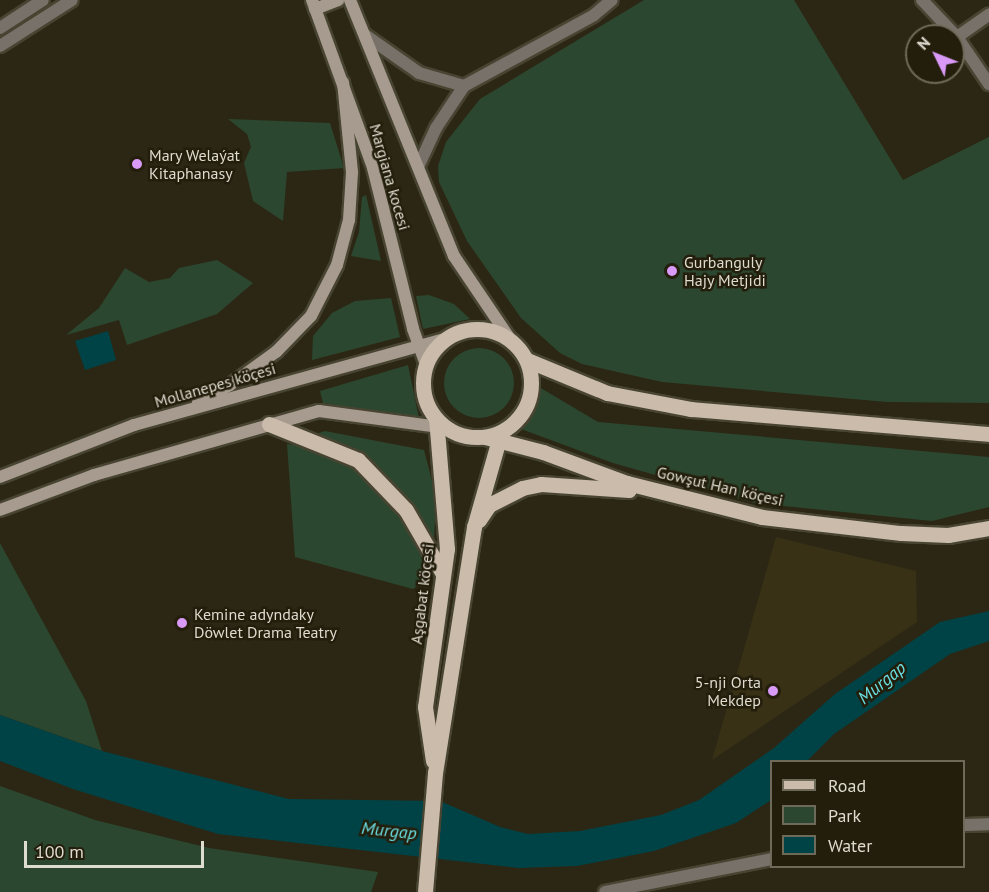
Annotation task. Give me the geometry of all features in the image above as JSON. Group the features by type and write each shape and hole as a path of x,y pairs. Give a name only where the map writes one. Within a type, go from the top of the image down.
{"main road":[{"path":"314,5 338,0"},
{"name":"Margiana kocesi","path":"350,0 454,256 510,339"},
{"name":"Margiana kocesi","path":"314,5 373,168 419,346 426,365"},
{"path":"176,413 230,385 276,351 311,316 337,265 348,220 352,172 343,82"},
{"path":"440,424 424,393 426,365 445,339 477,328 510,339 527,360 607,393 691,409 989,434"},
{"name":"Mollanepes köçesi","path":"0,477 64,449 176,413 445,339"},
{"path":"0,510 94,475 319,411 440,424 460,435 495,436 520,416 531,393 527,360"},
{"path":"269,424 358,460 406,510 443,574"},
{"name":"Aşgabat köçesi","path":"426,889 435,773 425,707 447,549 440,424"},
{"name":"Gowşut Han köçesi","path":"495,436 663,493 762,517 889,532 948,535 989,528"},
{"name":"Aşgabat köçesi","path":"435,773 474,527 495,436"},
{"path":"474,527 489,505 522,488 541,484 663,493"}],"street":[{"path":"13,38 2,26 43,0"},
{"path":"0,46 72,0"},
{"path":"418,167 436,128 464,86 571,28 612,0"},
{"path":"922,0 945,24"},
{"path":"965,32 989,15"},
{"path":"365,35 419,73 464,86"},
{"path":"965,49 989,84"},
{"path":"965,825 989,824"},
{"path":"604,892 770,859"}],"shaded area":[{"name":"5-nji Orta Mekdep","path":"776,537 916,571 917,622 712,760"}],"green space":[{"path":"644,0 794,0 903,180 989,137 989,403 887,402 662,382 582,364 560,353 521,318 467,241 439,182 438,166 446,142 480,99"},
{"path":"228,119 330,123 344,168 287,172 283,221 253,201 244,163 251,147 247,134"},
{"path":"366,195 381,261 351,256 359,232 362,197"},
{"path":"217,260 253,283 217,314 127,345 119,320 66,335 99,308 125,268 149,282 170,278 179,268"},
{"path":"429,295 454,304 470,319 423,329 416,296"},
{"path":"391,298 400,337 312,360 313,336 332,313 355,301"},
{"path":"472,348 486,348 499,354 508,363 514,376 512,396 504,408 486,418 472,418 459,412 450,403 444,390 444,376 450,363 459,354"},
{"path":"408,365 419,418 323,403 320,391"},
{"path":"539,387 598,422 989,457 989,507 932,521 754,503 613,463 521,429 538,405"},
{"path":"325,431 424,450 436,496 434,541 412,502 373,463 313,435"},
{"path":"287,444 314,447 380,484 410,524 432,574 413,589 295,557"},
{"path":"0,543 86,701 102,751 0,715"},
{"path":"0,786 95,820 209,848 378,872 371,892 0,892"}],"water":[{"path":"108,331 116,360 85,370 75,341"},
{"name":"Murgap","path":"989,611 989,641 950,654 834,734 808,760 770,760 770,801 736,823 654,851 577,866 519,868 218,834 73,789 0,761 0,715 102,751 289,799 440,801 500,827 528,834 580,831 661,815 699,800 774,748 835,694 940,622"}],"place":[{"name":"Mary Welaýat Kitaphanasy","path":"137,164"},
{"name":"Gurbanguly Hajy Metjidi","path":"672,271"},
{"name":"Kemine adyndaky Döwlet Drama Teatry","path":"182,623"},
{"name":"5-nji Orta Mekdep","path":"773,691"}]}
